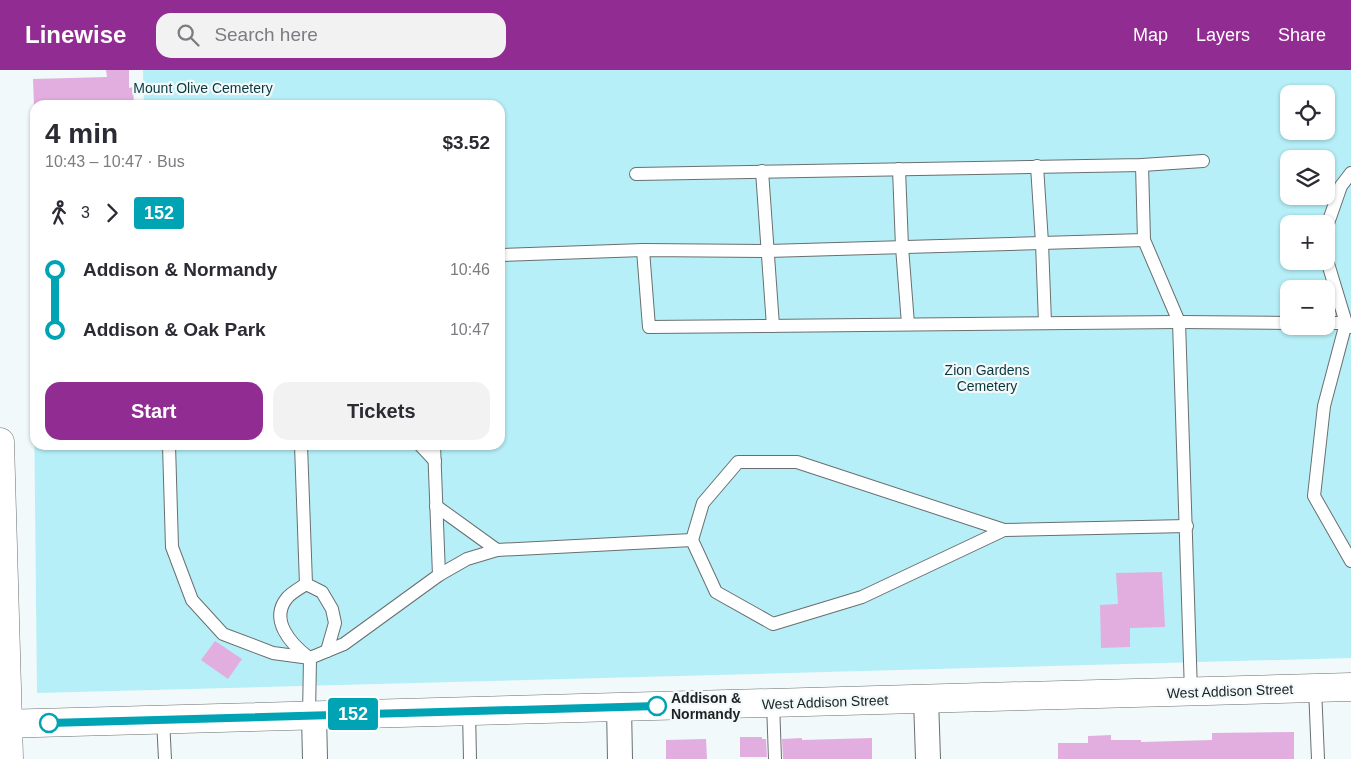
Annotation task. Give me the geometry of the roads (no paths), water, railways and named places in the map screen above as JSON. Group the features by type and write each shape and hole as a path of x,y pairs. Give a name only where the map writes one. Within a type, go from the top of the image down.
{"street":[{"path":"0,442 4,724 9,759"},
{"name":"West Addison Street","path":"4,724 1351,687"},
{"path":"926,699 928,759"},
{"path":"619,707 620,759"},
{"path":"312,716 315,759"}],"lane":[{"path":"636,174 1142,165 1203,161"},
{"path":"1142,165 1144,240 1179,322 1191,692"},
{"path":"1037,166 1045,323"},
{"path":"900,169 902,247 908,324"},
{"path":"762,171 773,326"},
{"path":"1331,215 1341,186 1351,174"},
{"path":"505,255 642,250 768,251 1144,240"},
{"path":"642,250 649,327 1179,322 1280,323"},
{"path":"1330,270 1348,325 1324,406 1314,496 1351,561"},
{"path":"1335,324 1348,325"},
{"path":"169,450 172,546 192,600 223,634 274,653 310,658 344,644 439,576 467,559 497,550 692,540"},
{"path":"301,450 306,584"},
{"path":"425,450 435,461"},
{"path":"434,450 439,576"},
{"path":"1004,530 862,597 773,624 716,592 692,540 703,503 738,462 797,462 1004,530 1186,526"},
{"path":"436,506 497,550"},
{"path":"306,584 287,598 280,615 284,632 296,648 310,658"},
{"path":"306,584 322,592 332,609 335,624 327,651"},
{"path":"310,658 312,716"},
{"path":"1315,688 1318,759"},
{"path":"773,703 775,759"},
{"path":"469,712 470,759"},
{"path":"163,720 164,759"}],"place":[{"name":"Addison & Normandy","path":"657,706"}],"park label":[{"name":"Mount Olive Cemetery","path":"203,88"},
{"name":"Zion Gardens Cemetery","path":"987,378"}]}
